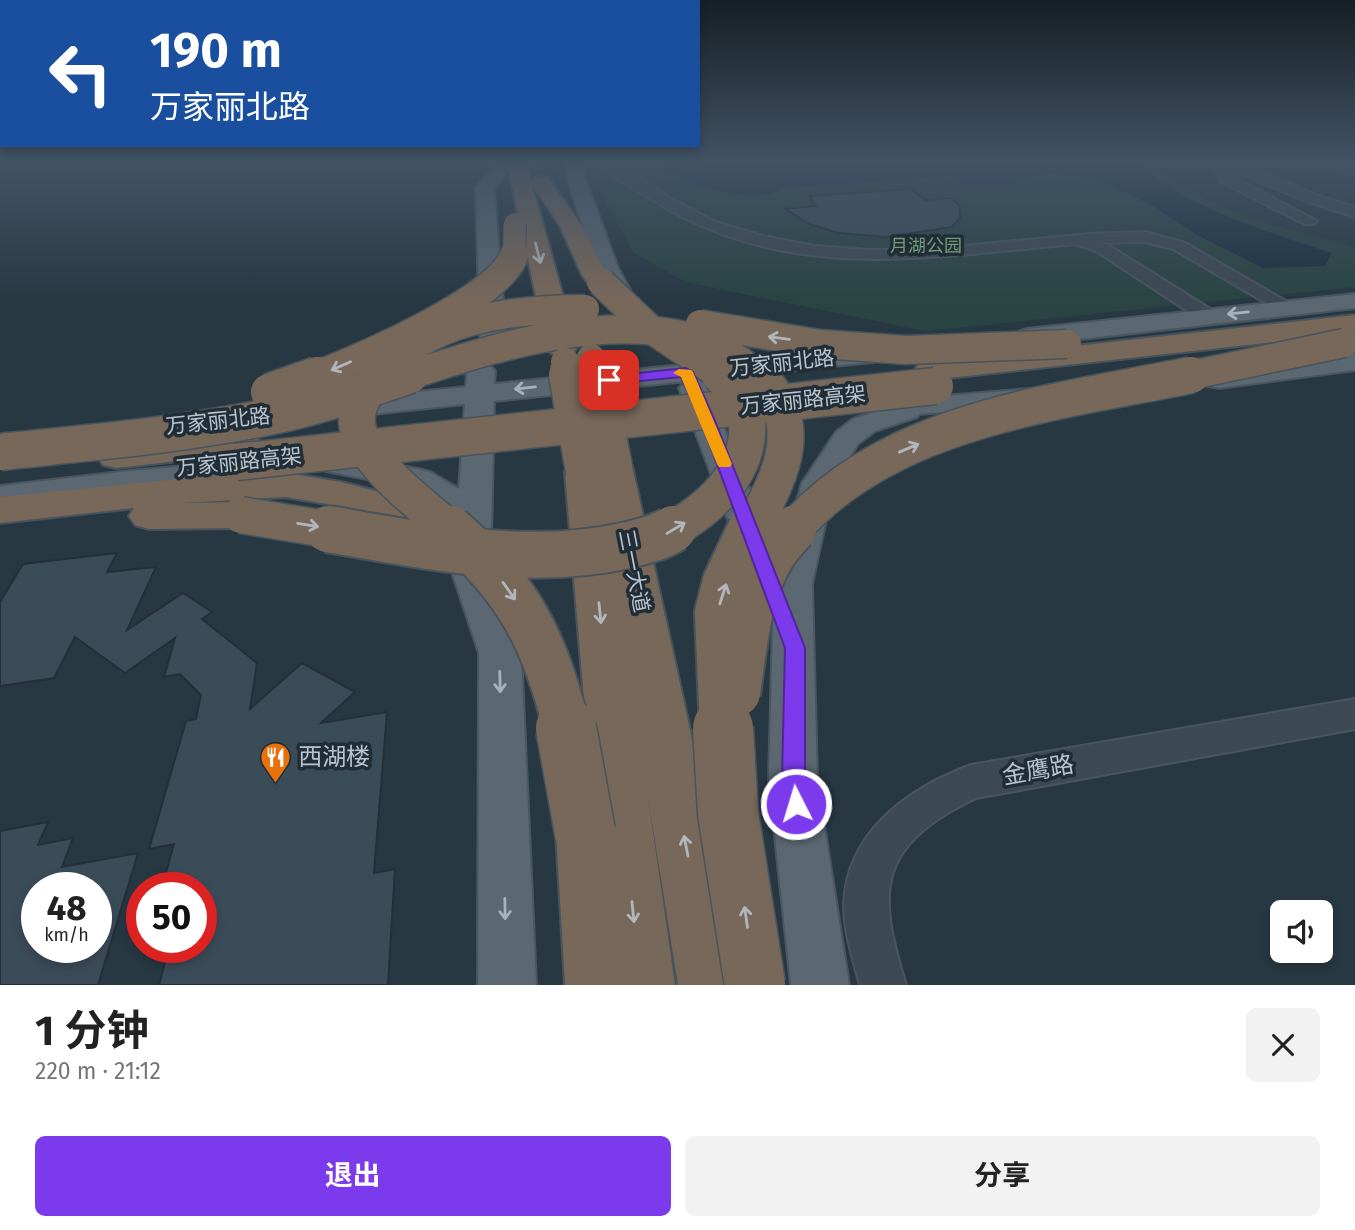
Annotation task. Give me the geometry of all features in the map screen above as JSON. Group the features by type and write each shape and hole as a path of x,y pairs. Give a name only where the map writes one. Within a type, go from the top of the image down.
{"highway":[{"path":"0,441 135,424 256,396 332,370 417,329 470,299 508,270 517,245 512,209"},
{"name":"三一大道","path":"535,209 578,360 599,469 712,985"},
{"path":"0,518 241,515 451,550 536,555 605,551 660,537 695,517 722,492 742,461 748,432 746,404 722,376 704,362 669,343 626,308 591,270 571,226 557,209"},
{"path":"599,985 585,832 567,727 545,656 520,607 495,570 379,464 358,433 355,417 365,393 379,373 428,338 452,327 489,317 545,309 596,309 656,315 760,336 820,344 906,350 1067,344 1282,320"},
{"name":"万家丽路高架","path":"0,469 1282,320 1351,350"},
{"path":"0,452 161,435 290,411 402,379 481,351 576,331 631,330 688,336 717,345 759,375 783,409 787,428 787,444 780,469 731,571 719,604 718,640 729,829 755,985"},
{"path":"729,829 733,726 740,672 758,586 772,554 796,526 849,479 897,453 948,431 1018,411 1351,350"},
{"name":"万家丽路高架","path":"0,490 1351,350"},
{"name":"三一大道","path":"599,469 641,985"},
{"path":"0,510 208,488 286,485 341,494 442,521"}],"main road":[{"path":"472,575 482,358 493,339 486,209"},
{"path":"587,209 622,303 680,358 708,421 795,648"},
{"name":"万家丽北路","path":"0,441 480,393 680,358 761,365 1208,316 1282,320 1355,301"},
{"path":"0,497 129,481 337,464 708,421 1153,389 1351,350"},
{"path":"383,402 482,358"},
{"path":"820,985 793,780 793,584 818,483 847,438 864,425 905,411 962,402"},
{"path":"337,464 418,479 449,498 465,517 472,575 500,653 507,985"}],"street":[{"path":"679,209 711,225 781,244 873,254 921,255 1073,242 1102,244 1145,237 1167,241 1282,320"},
{"path":"1285,209 1309,221"},
{"path":"1279,223 1355,214"},
{"path":"1102,244 1208,316"},
{"name":"金鹰路","path":"883,985 871,942 866,896 875,863 888,840 909,817 936,797 971,782 1355,714"}],"green space":[{"name":"月湖公园","path":"610,209 1228,209 1276,226 1355,247 1355,287 925,331 685,282 633,252"}],"water":[{"path":"1158,209 1210,209 1332,253 1325,266 1263,268 1197,235"}],"building":[{"path":"785,209 960,209 960,218 952,227 886,237 838,233 810,224"},
{"name":"西湖楼","path":"117,553 107,572 156,567 127,630 183,593 212,612 202,619 257,663 250,709 302,663 355,692 321,723 387,712 374,873 395,869 388,985 159,985 165,963 217,963 217,872 166,872 174,844 149,849 186,721 196,719 201,695 180,674 164,677 175,638 125,673 75,637 54,678 0,686 0,602 23,564"},
{"path":"48,822 38,845 73,838 62,867 138,853 132,872 126,872 126,893 112,939 112,872 21,872 21,963 105,963 98,985 0,985 0,831"}],"slow traffic":[{"path":"679,373 686,372 725,464"}],"place":[{"name":"西湖楼","path":"275,784"}],"route":[{"path":"609,380 686,372 708,421 795,648 793,780 796,804"}]}
